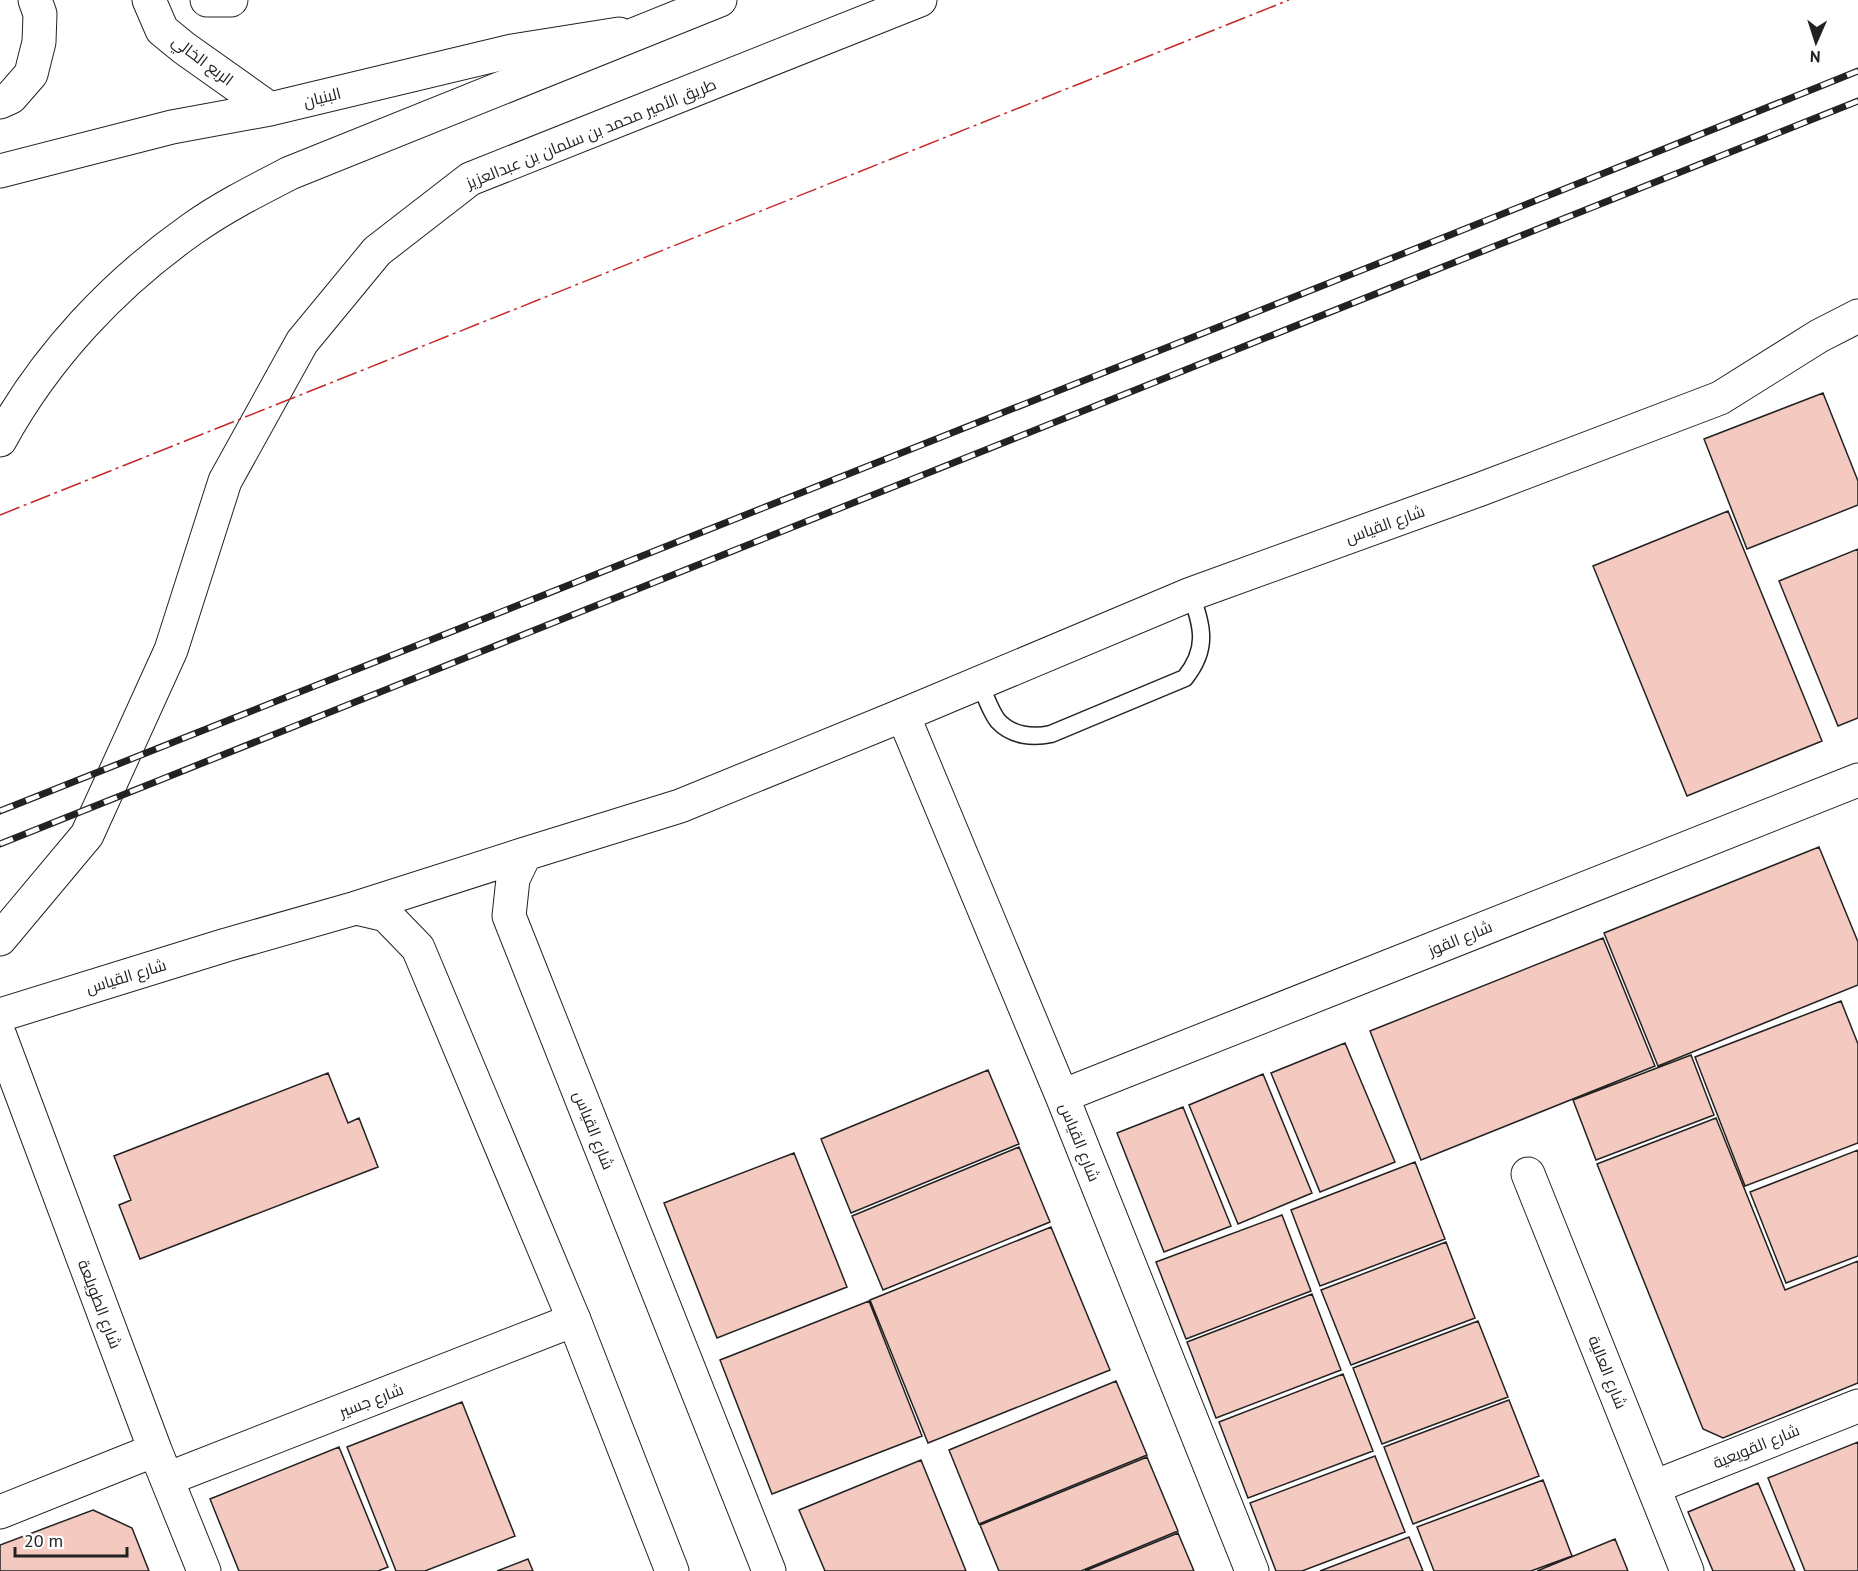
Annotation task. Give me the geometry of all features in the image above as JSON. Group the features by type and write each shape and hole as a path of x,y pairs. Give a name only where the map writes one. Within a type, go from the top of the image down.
{"street":[{"path":"0,102 11,97 31,75 39,42 40,14 35,0"},
{"name":"الربع الخالي","path":"149,0 162,30 270,110"},
{"path":"207,0 231,0"},
{"path":"0,440 37,381 71,338 125,284 149,262 193,229 241,199 291,173 720,0"},
{"name":"طريق الأمير محمد بن سلمان بن عبدالعزيز","path":"0,939 87,835 171,650 225,482 302,342 377,251 470,179 920,0"},
{"name":"البنيان","path":"0,171 172,127 270,110 512,51 645,30"},
{"name":"شارع القياس","path":"0,1015 226,945 356,908 680,806 1191,594 1492,485 1720,398 1819,336 1858,316"},
{"name":"شارع القياس","path":"903,715 1062,1096 1252,1571"},
{"name":"شارع القوز","path":"1062,1096 1856,789"},
{"name":"شارع القياس","path":"525,854 513,879 509,916 769,1571"},
{"name":"شارع القياس","path":"356,908 386,915 418,948 574,1320 672,1571"},
{"name":"شارع الطويلعة","path":"0,1036 161,1465 204,1571"},
{"name":"شارع العالية","path":"1528,1174 1687,1571"},
{"name":"شارع جسير","path":"0,1512 161,1465 574,1320"},
{"name":"شارع القويعية","path":"1654,1487 1858,1406"}],"lane":[{"path":"979,682 997,720 1006,727 1027,736 1051,734 1185,678 1196,661 1201,647 1202,633 1191,594"}],"building":[{"path":"1823,393 1858,481 1858,505 1747,549 1704,439"},
{"path":"1728,511 1822,741 1687,796 1593,566"},
{"path":"1858,549 1858,718 1838,726 1779,581"},
{"path":"1819,847 1858,942 1858,985 1658,1066 1604,933"},
{"path":"1603,938 1655,1066 1421,1160 1370,1031"},
{"path":"1841,1001 1858,1044 1858,1143 1745,1186 1695,1057"},
{"path":"1345,1043 1395,1162 1320,1192 1271,1073"},
{"path":"1691,1055 1714,1115 1596,1160 1573,1100"},
{"path":"988,1070 1019,1144 851,1213 821,1139"},
{"path":"328,1073 348,1123 359,1118 378,1167 140,1259 119,1205 131,1200 114,1156"},
{"path":"1263,1074 1312,1193 1238,1224 1189,1105"},
{"path":"1183,1107 1231,1226 1164,1252 1117,1133"},
{"path":"1716,1118 1785,1290 1858,1261 1858,1383 1723,1438 1703,1429 1597,1164"},
{"path":"1019,1147 1050,1222 883,1290 852,1216"},
{"path":"1858,1150 1858,1256 1786,1283 1750,1192"},
{"path":"794,1153 847,1287 717,1338 664,1203"},
{"path":"1415,1162 1445,1239 1320,1286 1291,1210"},
{"path":"1282,1215 1311,1291 1186,1339 1156,1262"},
{"path":"1051,1227 1110,1370 928,1443 870,1300"},
{"path":"1446,1242 1475,1318 1351,1365 1321,1290"},
{"path":"1312,1294 1341,1370 1216,1418 1187,1342"},
{"path":"869,1301 922,1436 772,1494 720,1360"},
{"path":"1478,1321 1508,1397 1382,1444 1353,1368"},
{"path":"1343,1374 1373,1451 1248,1498 1219,1422"},
{"path":"1116,1381 1147,1455 979,1524 949,1450"},
{"path":"1509,1400 1539,1476 1413,1524 1384,1447"},
{"path":"462,1402 515,1536 425,1571 396,1571 347,1447"},
{"path":"1858,1442 1858,1571 1805,1571 1768,1478"},
{"path":"339,1447 388,1567 378,1571 239,1571 210,1499"},
{"path":"1375,1456 1405,1532 1302,1571 1276,1571 1250,1503"},
{"path":"1147,1457 1178,1531 1081,1571 999,1571 980,1525"},
{"path":"921,1460 966,1571 825,1571 799,1510"},
{"path":"1543,1480 1572,1556 1531,1571 1434,1571 1417,1527"},
{"path":"1758,1483 1795,1571 1713,1571 1688,1512"},
{"path":"93,1510 132,1528 149,1571 0,1571 0,1545"},
{"path":"1178,1533 1194,1571 1085,1571"},
{"path":"1409,1537 1423,1571 1320,1571"},
{"path":"1615,1539 1628,1571 1537,1571"},
{"path":"528,1559 533,1571 497,1571"}],"railway":[{"path":"0,811 1858,71"},
{"path":"0,844 1858,101"}],"power":[{"path":"0,515 1289,0"}]}
